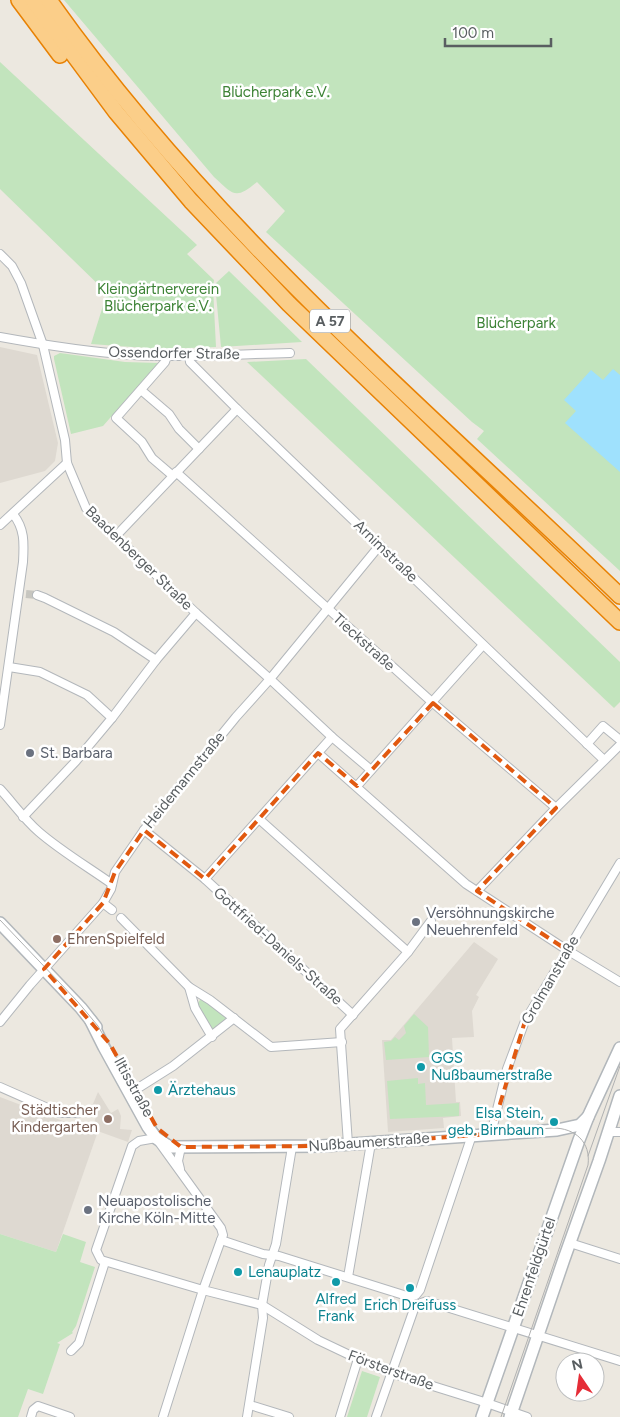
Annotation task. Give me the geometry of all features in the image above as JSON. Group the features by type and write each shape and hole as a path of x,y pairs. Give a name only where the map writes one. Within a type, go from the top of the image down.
{"highway":[{"path":"12,0 47,38"},
{"path":"19,0 95,97 116,112"},
{"name":"A 57","path":"32,0 116,112 191,201 289,304 614,617"},
{"name":"A 57","path":"52,3 128,105 202,190 300,293 620,596"},
{"path":"545,523 562,533 620,582"},
{"path":"614,617 620,629"}],"street":[{"name":"Baadenberger Straße","path":"0,254 12,266 21,283 43,345 65,440 67,463 86,508 196,613 370,770"},
{"name":"Ossendorfer Straße","path":"0,336 43,345 110,353 168,356 290,353"},
{"name":"Arnimstraße","path":"189,355 190,362 237,409 604,760"},
{"path":"168,356 141,390 169,414 179,429 199,449"},
{"name":"Tieckstraße","path":"141,390 116,418 142,442 152,458 174,474 433,703 556,808"},
{"path":"115,537 237,409"},
{"path":"0,525 67,463"},
{"path":"0,725 23,593 24,541 20,522 13,514"},
{"name":"Heidemannstraße","path":"0,1022 103,903 111,889 115,872 144,830 380,545"},
{"path":"37,595 114,632 156,660"},
{"path":"23,817 76,761 196,613"},
{"path":"356,786 433,703 483,645"},
{"path":"9,667 40,672 87,695 112,718"},
{"path":"587,744 603,726 620,740"},
{"path":"205,880 332,737"},
{"path":"477,891 556,808 620,745"},
{"path":"318,753 466,884 620,982"},
{"path":"0,789 23,817 40,833 112,884"},
{"path":"259,819 408,952"},
{"name":"Gottfried-Daniels-Straße","path":"144,830 205,880 353,1015 340,1029 348,1144"},
{"name":"Grolmanstraße","path":"491,1134 507,1069 525,1021 620,864"},
{"path":"103,903 112,910"},
{"path":"121,918 189,987 210,1000 271,1047 342,1042"},
{"path":"353,1015 414,945 417,938 431,921"},
{"name":"Iltisstraße","path":"0,923 44,969 110,1044 160,1132 168,1140 180,1147"},
{"path":"189,987 195,1008 212,1036"},
{"path":"136,1090 174,1066 234,1018"},
{"name":"Iltisstraße","path":"91,1021 148,1127 221,1228 223,1235 221,1240"},
{"name":"Ehrenfeldgürtel","path":"482,1417 579,1140 620,1048"},
{"path":"0,1087 59,1113 78,1113"},
{"name":"Ehrenfeldgürtel","path":"511,1415 570,1243 600,1162 614,1132 620,1096"},
{"name":"Nußbaumerstraße","path":"180,1147 292,1147 557,1130 576,1126 588,1117"},
{"name":"Nußbaumerstraße","path":"557,1130 566,1132 579,1140"},
{"path":"163,1417 203,1290 221,1240 263,1254 348,1276 410,1296 416,1295 420,1290 472,1135"},
{"path":"156,1138 139,1141 132,1146 97,1245 97,1254 105,1262 262,1305"},
{"name":"Iltisstraße","path":"156,1138 167,1146 180,1147"},
{"path":"348,1276 371,1142"},
{"path":"180,1147 178,1161 182,1173"},
{"path":"247,1417 263,1318 262,1305 269,1265 276,1244 292,1147"},
{"path":"570,1243 620,1259"},
{"path":"71,1351 79,1343 105,1262"},
{"path":"376,1417 414,1309 418,1304 427,1301 620,1361"},
{"name":"Försterstraße","path":"262,1305 318,1340 358,1360 391,1373 487,1403 511,1415 527,1417"},
{"path":"340,1417 358,1360"},
{"path":"250,1405 289,1417"},
{"path":"31,1417 38,1406 70,1417"}],"highlighted area":[{"path":"433,703 556,808 477,891 567,950 525,1021 491,1134 322,1146 181,1147 157,1128 110,1044 44,969 103,903 115,872 144,830 205,879 318,753 357,786"}],"shaded area":[{"path":"0,347 37,355 58,443 55,461 45,471 0,483"},
{"path":"474,942 498,959 476,995 479,997 472,1011 474,1037 452,1038 456,1102 460,1102 461,1116 443,1118 444,1128 388,1132 382,1040 391,1040"},
{"name":"Städtischer Kindergarten","path":"98,1092 111,1113 118,1109 121,1116 120,1129 132,1130 128,1142 92,1129 97,1114 90,1111"},
{"path":"0,1097 97,1134 56,1252 0,1234"}],"green space":[{"path":"64,0 620,0 620,571 477,439 484,431 266,232 285,211 257,182 244,192 234,193 214,177"},
{"name":"Kleingärtnerverein Blücherpark e.V.","path":"0,62 197,245 187,254 214,280 216,347 160,349 91,344 107,293 0,189"},
{"name":"Kleingärtnerverein Blücherpark e.V.","path":"229,271 302,342 221,347 215,284"},
{"path":"60,353 125,362 158,363 103,426 71,434 54,359 54,356"},
{"path":"306,359 620,662 620,702 614,708 247,362"},
{"path":"203,999 211,1002 228,1019 215,1030 211,1031 197,1004"},
{"path":"414,1014 428,1027 429,1057 386,1060 384,1042 391,1041 395,1037 399,1040 406,1033 404,1026"},
{"path":"418,1078 418,1084 425,1083 426,1105 459,1103 459,1116 390,1119 387,1081"},
{"path":"0,1234 56,1252 63,1234 86,1242 80,1262 95,1267 73,1333 57,1343 60,1344 43,1394 28,1389 18,1417 0,1417"},
{"path":"362,1371 380,1377 367,1417 347,1417"}],"water":[{"path":"613,369 620,375 620,472 565,423 576,411 564,400 591,370 603,380"}],"tunnel":[{"path":"26,594 37,595"}],"tram line":[{"path":"0,920 78,1002 98,1026 157,1128 176,1143 190,1146 293,1145 553,1128 568,1131 580,1138 587,1150 588,1165 501,1417"},
{"path":"588,1156 620,1066"}],"place":[{"name":"St. Barbara","path":"30,753"},
{"name":"Versöhnungskirche Neuehrenfeld","path":"416,922"},
{"name":"EhrenSpielfeld","path":"57,939"},
{"name":"GGS Nußbaumerstraße","path":"421,1067"},
{"name":"Ärztehaus","path":"158,1090"},
{"name":"Städtischer Kindergarten","path":"108,1119"},
{"name":"Elsa Stein, geb. Birnbaum","path":"554,1122"},
{"name":"Neuapostolische Kirche Köln-Mitte","path":"88,1210"},
{"name":"Lenauplatz","path":"238,1272"},
{"name":"Alfred Frank","path":"336,1282"},
{"name":"Erich Dreifuss","path":"410,1288"}],"park label":[{"name":"Blücherpark e.V.","path":"276,92"},
{"name":"Blücherpark","path":"516,323"}]}
